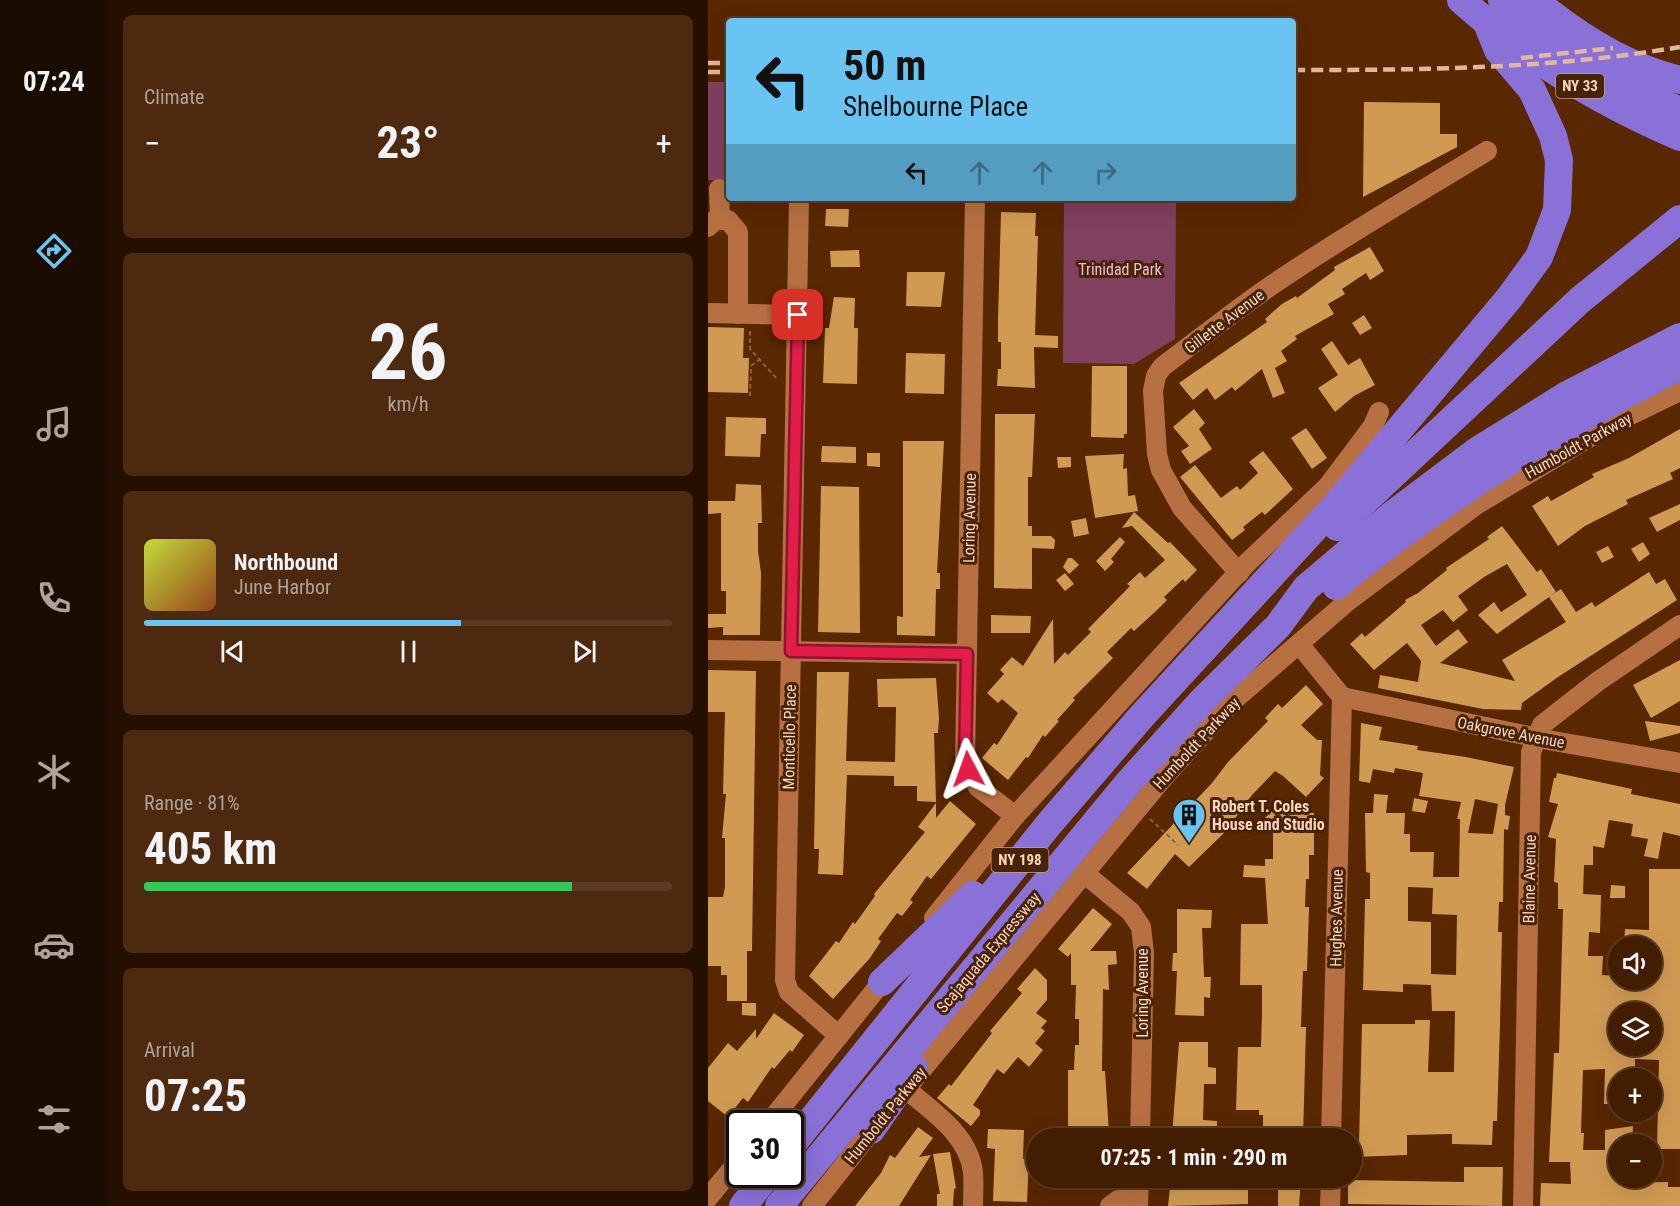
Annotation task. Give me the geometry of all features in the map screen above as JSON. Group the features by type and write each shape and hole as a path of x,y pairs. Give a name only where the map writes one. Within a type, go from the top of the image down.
{"highway":[{"name":"NY 33","path":"1461,0 1494,12 1553,40 1597,69 1680,111"},
{"path":"1534,0 1586,38 1637,66 1680,80"},
{"name":"NY 33","path":"1494,12 1581,86 1680,137"},
{"path":"1251,579 1277,567 1357,480 1510,297 1539,257 1550,234 1557,210 1560,184 1559,160 1553,135 1532,90 1498,50 1494,12"},
{"path":"1251,579 1285,576 1580,300 1680,219"},
{"path":"1288,635 1306,588 1433,483 1513,428 1567,395 1680,336"},
{"path":"1288,635 1316,603 1427,516 1483,478 1573,423 1680,366"},
{"name":"Scajaquada Expressway","path":"804,1130 1049,824 1141,717 1251,579"},
{"name":"Scajaquada Expressway","path":"779,1206 947,999 973,974 1159,748 1222,680 1288,635"},
{"path":"882,982 1049,824"},
{"path":"872,1130 958,1010 973,974"},
{"path":"743,1206 757,1188"}],"street":[{"name":"Gillette Avenue","path":"1251,579 1182,508 1161,470 1154,425 1155,376 1162,367 1224,318 1273,284 1350,233 1487,151"},
{"path":"719,189 714,223 733,223 739,236 744,318"},
{"name":"Monticello Place","path":"800,201 785,984 792,995 839,1036"},
{"name":"Loring Avenue","path":"975,201 965,760 978,787 1016,816"},
{"path":"708,313 744,318 798,315"},
{"name":"Humboldt Parkway","path":"812,1206 872,1130 1164,777 1234,700 1288,635 1348,601 1476,505 1612,424 1680,391"},
{"path":"779,1110 1016,816 1251,579 1328,486 1373,426 1379,412"},
{"path":"1535,738 1542,725 1597,682 1680,626"},
{"path":"1288,635 1342,697"},
{"path":"708,650 967,654"},
{"name":"Oakgrove Avenue","path":"1342,697 1535,738 1680,763"},
{"name":"Hughes Avenue","path":"1331,1128 1342,697"},
{"name":"Blaine Avenue","path":"1522,1206 1532,752 1535,738"},
{"name":"Loring Avenue","path":"1084,873 1131,912 1142,927 1144,952 1140,1128"},
{"path":"906,1089 954,1132 964,1145 973,1173 973,1206"},
{"path":"708,1198 726,1176"},
{"path":"1330,1206 1331,1188"},
{"path":"1110,1206 1118,1200 1138,1202"}],"path":[{"path":"744,318 750,349 782,385"},
{"path":"750,396 751,366 760,359"},
{"path":"1150,819 1178,845"}],"green space":[{"path":"708,82 726,82 726,181 708,180"},
{"name":"Trinidad Park","path":"1064,201 1176,201 1175,339 1134,364 1063,363"}],"building":[{"path":"1364,102 1440,103 1440,134 1457,134 1457,147 1363,197"},
{"path":"826,209 849,209 848,227 825,226"},
{"path":"1001,212 1036,213 1035,236 1038,236 1035,335 1058,336 1058,348 1034,347 1035,388 997,386 998,369 1001,369 998,320"},
{"path":"1370,247 1384,271 1370,280 1366,273 1342,289 1345,294 1328,304 1334,314 1295,336 1297,339 1281,351 1287,361 1275,368 1285,393 1273,398 1262,369 1235,391 1232,387 1215,400 1207,388 1193,400 1179,383 1267,322 1265,319 1282,304 1296,296 1297,298 1335,270 1334,267"},
{"path":"859,250 860,267 831,267 830,251"},
{"path":"907,272 945,272 941,307 906,306"},
{"path":"834,297 855,298 854,328 858,328 857,384 823,383 825,328 829,328"},
{"path":"1364,315 1372,328 1360,335 1352,323"},
{"path":"708,327 744,328 743,358 749,358 748,393 708,392"},
{"path":"1332,341 1348,365 1360,358 1375,385 1354,396 1335,412 1318,388 1338,375 1321,349"},
{"path":"906,353 945,354 944,394 905,393"},
{"path":"1092,366 1127,366 1127,434 1124,434 1124,438 1091,437"},
{"path":"1194,409 1205,423 1199,429 1212,449 1190,464 1181,451 1189,446 1173,427"},
{"path":"995,414 1035,414 1032,477 1028,477 1028,526 1032,526 1032,536 1051,536 1055,540 1054,549 1032,548 1032,589 994,588"},
{"path":"726,417 766,418 766,434 761,434 760,457 725,456"},
{"path":"1306,428 1327,458 1312,469 1291,438"},
{"path":"1680,429 1680,468 1670,473 1673,479 1626,500 1628,504 1585,526 1558,546 1532,506 1548,496 1551,501 1594,477 1592,474 1629,458"},
{"path":"903,441 944,441 937,573 940,573 940,589 936,589 935,636 897,635 897,616 903,617"},
{"path":"822,446 856,447 856,463 821,462"},
{"path":"1263,451 1293,489 1265,515 1262,512 1243,527 1245,530 1232,540 1180,477 1195,465 1221,498 1237,486 1240,490 1258,473 1249,462"},
{"path":"867,453 880,453 880,467 867,466"},
{"path":"1124,454 1123,469 1127,468 1128,496 1135,495 1138,511 1095,518 1085,456"},
{"path":"1057,457 1071,457 1071,467 1058,468"},
{"path":"736,484 761,485 762,523 758,523 761,573 760,635 723,635 723,627 708,628 708,614 726,614 726,591 721,591 721,513 708,514 708,501 735,501"},
{"path":"821,486 859,487 860,633 818,632"},
{"path":"1680,504 1680,520 1657,532 1649,518"},
{"path":"1134,512 1168,543 1170,542 1197,570 1185,582 1183,579 1164,597 1167,600 1155,612 1134,631 1131,628 1107,652 1113,658 1073,698 1075,700 1057,720 1059,721 1045,737 1043,735 1028,758 1026,757 1008,780 982,758 994,743 997,745 1018,713 1002,699 998,703 987,693 1004,674 1000,670 1012,657 1023,666 1053,619 1054,664 1065,652 1068,655 1091,632 1088,629 1130,586 1127,584 1140,572 1145,578 1165,560 1132,526 1122,528"},
{"path":"1086,518 1089,534 1074,537 1071,521"},
{"path":"1502,526 1537,572 1541,569 1556,592 1497,634 1478,615 1494,602 1501,612 1527,595 1507,564 1484,577 1458,596 1468,610 1453,622 1443,610 1421,625 1436,646 1458,629 1468,642 1440,663 1515,681 1502,660 1566,622 1549,597 1561,589 1576,612 1592,602 1595,607 1649,572 1656,584 1665,579 1677,600 1558,677 1522,703 1521,710 1483,709 1378,688 1380,675 1418,682 1421,661 1407,643 1374,670 1350,644 1362,633 1365,637 1406,602 1405,600 1418,593 1447,570 1446,568 1489,539 1487,537"},
{"path":"1120,537 1125,542 1111,559 1114,562 1105,571 1096,561"},
{"path":"1643,542 1650,554 1639,562 1631,549"},
{"path":"1608,546 1614,557 1602,563 1596,552"},
{"path":"1068,558 1072,558 1079,565 1069,574 1063,567"},
{"path":"1065,573 1074,584 1065,591 1056,580"},
{"path":"991,615 1031,616 1030,633 991,633"},
{"path":"1680,660 1680,701 1651,718 1633,685"},
{"path":"708,670 756,671 752,951 747,951 747,1001 727,1001 727,975 721,975 721,966 708,966 708,897 723,897 725,887 725,838 722,838 726,794 723,794 725,712 708,712"},
{"path":"817,672 849,672 846,761 895,762 896,707 878,707 877,679 936,678 939,718 938,733 934,733 936,802 917,801 917,786 894,786 894,776 847,775 843,875 818,874 819,849 814,849"},
{"path":"1306,685 1323,704 1301,725 1317,740 1322,740 1320,775 1324,778 1306,797 1275,771 1252,795 1225,832 1189,867 1175,854 1147,889 1127,873 1268,721 1265,718 1278,704 1282,708"},
{"path":"1645,721 1680,726 1680,733 1650,741"},
{"path":"1361,723 1382,727 1379,740 1418,746 1417,750 1514,767 1505,805 1505,815 1510,816 1508,830 1504,829 1503,902 1499,902 1498,932 1502,932 1500,1024 1497,1121 1493,1121 1492,1145 1452,1144 1452,1134 1407,1135 1407,1155 1362,1157 1362,1128 1359,1128 1362,1024 1415,1024 1415,1020 1430,1020 1428,1072 1454,1072 1455,1011 1432,1011 1431,985 1403,984 1403,992 1363,990 1365,899 1370,899 1370,873 1366,872 1365,813 1373,813 1374,794 1388,795 1386,813 1405,813 1404,834 1410,834 1410,852 1434,852 1433,877 1459,877 1460,819 1457,819 1461,802 1419,796 1423,773 1395,768 1394,773 1373,769 1370,783 1359,781","holes":["1475,799 1498,804 1493,834 1468,833","1408,887 1433,888 1432,914 1457,915 1456,975 1431,974 1431,922 1408,921"]},
{"path":"1557,773 1632,789 1631,794 1680,804 1680,836 1663,832 1658,859 1644,856 1648,839 1631,836 1633,824 1609,820 1604,848 1593,846 1593,865 1584,865 1583,894 1601,895 1600,933 1589,932 1588,956 1603,956 1602,975 1608,975 1608,990 1662,990 1662,936 1625,936 1625,929 1649,930 1649,869 1680,869 1680,1149 1662,1149 1662,1134 1657,1134 1658,1122 1662,1122 1662,1068 1659,1068 1659,1060 1635,1059 1635,1068 1608,1068 1608,1104 1604,1104 1605,1069 1583,1070 1581,1133 1584,1133 1583,1150 1605,1150 1605,1130 1633,1126 1633,1134 1608,1134 1608,1188 1662,1188 1662,1182 1668,1182 1668,1187 1680,1187 1680,1206 1540,1206 1541,1183 1571,1184 1570,1162 1549,1162 1554,1053 1559,1053 1563,909 1558,909 1558,883 1554,882 1556,839 1548,837 1558,804 1549,802"},
{"path":"1414,798 1428,801 1425,813 1412,811"},
{"path":"950,801 976,824 931,879 927,876 910,900 913,902 902,916 897,913 878,939 881,941 870,958 833,999 809,976 836,941 839,943 853,922 855,924 875,896 874,894 925,832 918,827 936,803 936,818"},
{"path":"1274,809 1278,813 1314,813 1314,855 1309,855 1309,879 1306,879 1305,907 1309,907 1307,971 1303,971 1301,1027 1306,1027 1303,1128 1263,1128 1263,1115 1259,1115 1259,1110 1236,1110 1238,1047 1261,1047 1262,985 1240,985 1241,924 1268,924 1265,878 1243,877 1244,865 1265,866 1265,859 1273,859 1273,829 1264,819"},
{"path":"1611,885 1625,886 1625,898 1610,898"},
{"path":"1093,908 1112,924 1090,951 1116,951 1117,964 1108,965 1109,990 1103,989 1102,1071 1105,1071 1109,1128 1068,1128 1068,1070 1074,1070 1075,1045 1079,1045 1079,1019 1075,1019 1076,985 1071,985 1071,953 1068,957 1058,949"},
{"path":"1177,909 1212,910 1211,928 1202,928 1204,977 1211,977 1210,998 1204,997 1204,1016 1175,1015 1177,971 1172,971 1173,953 1177,953"},
{"path":"1035,968 1047,980 1047,1000 1036,1013 1047,1021 1041,1028 1045,1031 1035,1043 1043,1050 1029,1067 1018,1057 1004,1074 997,1069 973,1105 980,1110 980,1115 971,1126 937,1098 949,1084 951,1086 992,1033 990,1031 1022,993 1017,989"},
{"path":"742,1003 756,1003 756,1016 742,1015"},
{"path":"774,1013 804,1035 792,1052 790,1050 774,1069 772,1067 748,1102 743,1098 734,1110 726,1110 726,1115 708,1101 708,1068 728,1043 737,1051 756,1029 756,1039"},
{"path":"1179,1042 1208,1042 1208,1067 1216,1068 1216,1084 1204,1084 1203,1120 1217,1121 1217,1128 1173,1128"},
{"path":"918,1127 933,1138 919,1157 931,1155 899,1206 855,1206 881,1173 890,1155 895,1158"},
{"path":"988,1129 1024,1130 1023,1159 1026,1159 1027,1202 993,1201 995,1149 987,1148"},
{"path":"950,1152 956,1188 954,1189 953,1206 937,1206 937,1194 940,1194 933,1154"},
{"path":"1464,1167 1503,1167 1502,1206 1348,1204 1348,1188 1362,1188 1362,1180 1464,1182"},
{"path":"1170,1188 1248,1190 1248,1204 1168,1206"},
{"path":"1300,1188 1299,1206 1278,1206 1278,1189 1265,1189"}],"railway":[{"path":"1296,70 1487,67 1583,60 1680,47"},
{"path":"1521,58 1613,48"},
{"path":"708,63 726,63"},
{"path":"708,72 726,72"}],"place":[{"name":"Robert T. Coles House and Studio","path":"1189,844"}],"route":[{"path":"798,315 791,651 967,654 965,760 968,769"}]}
